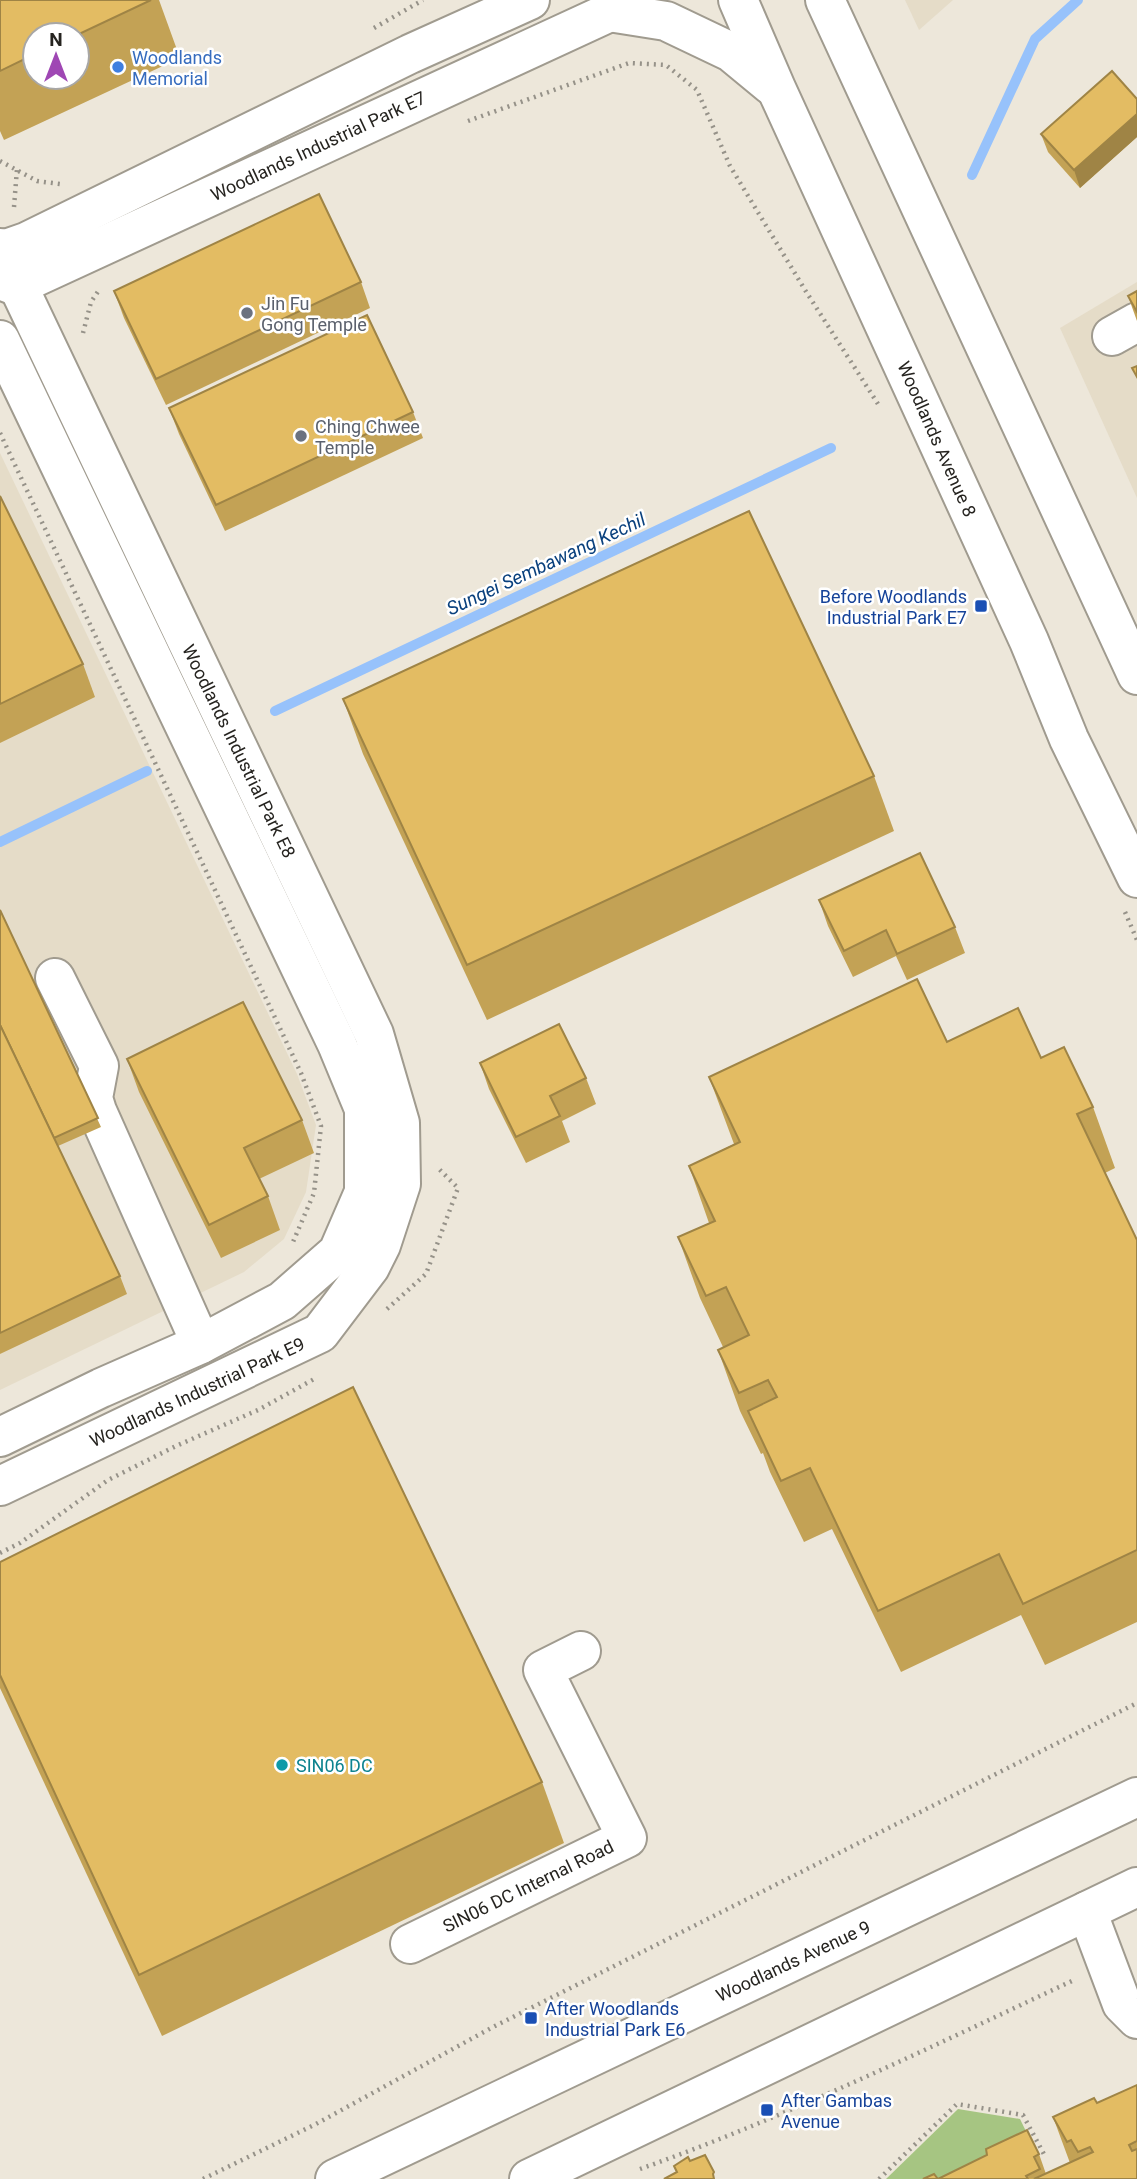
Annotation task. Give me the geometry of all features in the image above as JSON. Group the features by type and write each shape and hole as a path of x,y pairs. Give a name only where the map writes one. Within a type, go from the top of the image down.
{"street":[{"path":"0,250 26,242 410,54 530,0"},
{"name":"Woodlands Avenue 8","path":"738,0 1023,629 1129,890"},
{"path":"825,0 1137,675"},
{"path":"623,6 666,21 731,52 776,88"},
{"name":"Woodlands Industrial Park E7","path":"8,283 623,6"},
{"name":"Woodlands Industrial Park E8","path":"0,250 8,283 374,1034 400,1123 401,1184 381,1245 354,1260"},
{"name":"Woodlands Industrial Park E8","path":"0,340 337,1045 364,1109 364,1192 354,1260"},
{"path":"55,978 99,1066 93,1098 97,1111 201,1344"},
{"path":"0,1437 201,1344 354,1260"},
{"name":"Woodlands Industrial Park E9","path":"0,1486 320,1334 354,1260"},
{"name":"SIN06 DC Internal Road","path":"410,1944 627,1838 543,1671 581,1651"},
{"name":"Woodlands Avenue 9","path":"335,2179 1137,1797"},
{"path":"529,2179 1137,1888"},
{"path":"1087,1912 1122,2004 1137,2019"}],"path":[{"path":"456,125 629,63 666,65 697,90 730,166 885,415"},
{"path":"83,335 91,302 107,283"},
{"path":"0,433 301,1073 321,1126 314,1193 292,1245"},
{"path":"1129,890 1137,940"},
{"path":"378,1317 426,1274 458,1188 432,1161"},
{"path":"0,1553 20,1543 108,1480 258,1410 321,1374"},
{"path":"203,2179 316,2124 493,2027 1137,1703"},
{"path":"637,2170 709,2145 841,2089 1106,1965"},
{"path":"879,2179 957,2104 1023,2115 1046,2158"}],"shaded area":[{"path":"905,0 953,0 919,30"},
{"path":"1137,282 1137,498 1060,328"},
{"path":"0,453 297,1074 316,1125 306,1192 284,1239 244,1272 0,1390"}],"green space":[{"path":"958,2109 1020,2119 1036,2152 980,2179 886,2179"}],"building":[{"path":"0,0 151,0 91,28 91,21 21,21 21,61 0,71"},
{"path":"1112,71 1137,99 1137,114 1074,170 1041,134"},
{"name":"Jin Fu Gong Temple","path":"319,194 361,282 156,379 114,291"},
{"path":"1137,291 1137,312 1128,296"},
{"name":"Ching Chwee Temple","path":"367,315 413,412 216,505 169,408"},
{"path":"0,496 83,664 0,704"},
{"path":"749,511 874,776 467,965 343,699"},
{"path":"920,853 955,927 897,954 886,930 844,951 819,900"},
{"path":"0,910 98,1118 54,1138 0,1025"},
{"path":"917,979 947,1042 1018,1008 1041,1058 1064,1047 1093,1107 1077,1114 1137,1240 1137,1550 1023,1604 999,1554 878,1611 810,1468 781,1481 748,1411 777,1397 768,1380 739,1393 718,1350 749,1335 726,1287 706,1296 678,1237 715,1221 689,1166 740,1142 709,1077"},
{"path":"243,1002 302,1120 244,1148 268,1196 209,1225 127,1059"},
{"path":"559,1024 586,1078 550,1096 560,1116 516,1137 480,1063"},
{"path":"0,1025 120,1276 0,1333"},
{"name":"SIN06 DC","path":"353,1387 542,1782 139,1975 0,1675 0,1562"},
{"path":"1137,2085 1137,2141 1129,2145 1132,2151 1137,2149 1137,2179 1034,2179 1093,2152 1090,2147 1078,2152 1071,2140 1067,2142 1053,2117 1094,2098 1097,2103"},
{"path":"1027,2130 1039,2154 1034,2157 1040,2169 1026,2176 1028,2179 938,2179 987,2155 986,2149"},
{"path":"705,2155 714,2172 714,2179 664,2179 677,2172 674,2166 688,2157 690,2161"},
{"path":"934,2174 938,2179 923,2179"}],"waterway":[{"name":"Sungei Sembawang Kechil","path":"972,175 1035,39 1078,0"},
{"name":"Sungei Sembawang Kechil","path":"275,711 831,448"},
{"name":"Sungei Sembawang Kechil","path":"0,842 147,771"}],"place":[{"name":"Woodlands Memorial","path":"118,67"},
{"name":"Jin Fu Gong Temple","path":"247,313"},
{"name":"Ching Chwee Temple","path":"301,436"},
{"name":"Before Woodlands Industrial Park E7","path":"981,606"},
{"name":"SIN06 DC","path":"282,1765"},
{"name":"After Woodlands Industrial Park E6","path":"531,2018"},
{"name":"After Gambas Avenue","path":"767,2110"}]}
